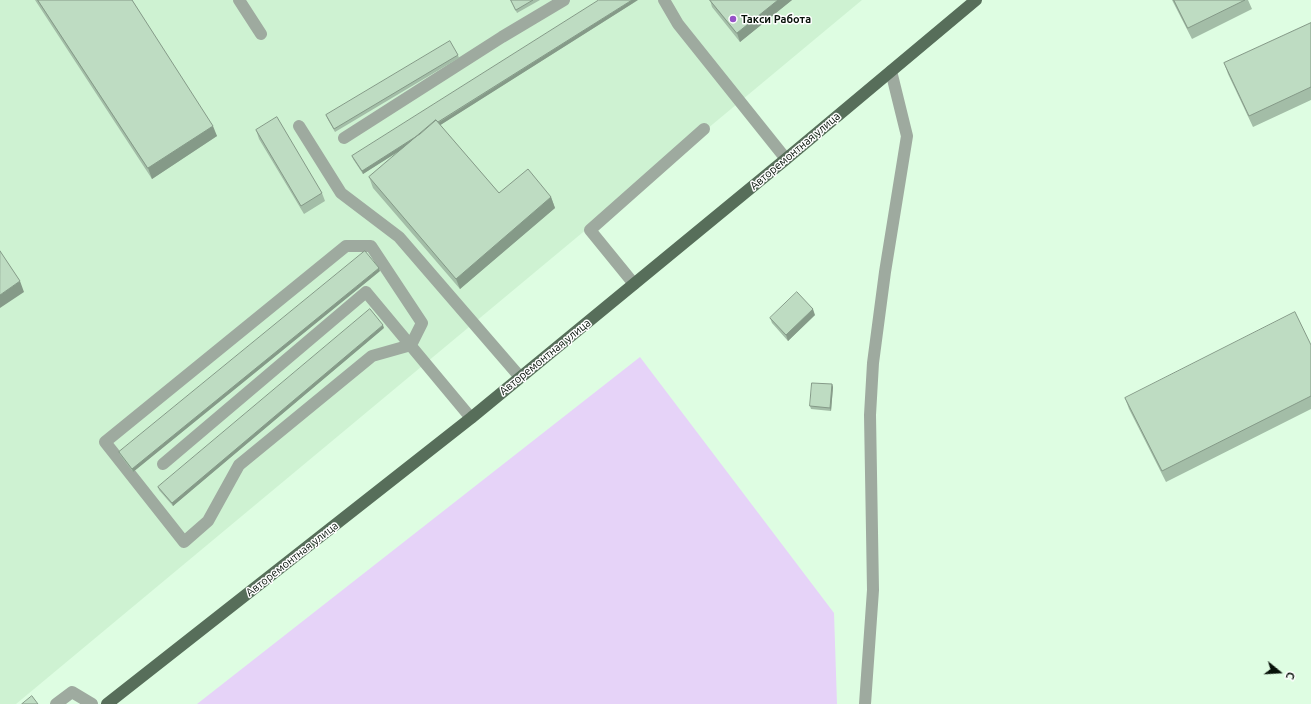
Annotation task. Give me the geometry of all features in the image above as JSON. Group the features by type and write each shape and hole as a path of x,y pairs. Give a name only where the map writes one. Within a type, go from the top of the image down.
{"main road":[{"name":"Авторемонтная улица","path":"107,704 471,418 786,159 976,0"}],"lane":[{"path":"239,0 261,34"},
{"path":"344,138 502,37 564,0"},
{"path":"664,0 678,24 786,159"},
{"path":"865,704 873,590 870,415 873,363 885,272 907,136 891,71"},
{"path":"299,126 341,193 399,237 520,377"},
{"path":"634,284 590,230 704,129"},
{"path":"346,246 371,246 384,265 422,323 411,345 372,356 239,465 208,521 184,542 105,442 346,246"},
{"path":"163,464 366,292 471,418"},
{"path":"56,704 72,692 92,704"}],"shaded area":[{"path":"0,0 862,0 16,704 0,704"},
{"path":"640,357 834,613 837,704 197,704"}],"building":[{"path":"38,0 132,0 213,126 148,168"},
{"path":"511,0 533,0 516,10"},
{"path":"599,0 632,0 438,122 436,120 420,134 362,171 352,156"},
{"path":"710,0 778,0 737,33"},
{"path":"1174,0 1245,0 1188,28"},
{"path":"1311,23 1311,87 1249,116 1224,63"},
{"path":"450,41 458,55 334,129 326,115"},
{"path":"277,117 322,193 301,206 256,130"},
{"path":"436,120 499,193 528,169 551,197 456,279 369,177"},
{"path":"0,251 20,281 0,295"},
{"path":"365,251 379,268 132,469 119,452"},
{"path":"797,292 813,309 786,335 770,318"},
{"path":"370,309 383,325 172,503 158,487"},
{"path":"1295,312 1311,345 1311,396 1162,471 1125,398"},
{"path":"812,383 832,384 830,408 810,406"},
{"path":"32,696 38,704 22,704"}],"place":[{"name":"Такси Работа","path":"733,19"}]}
